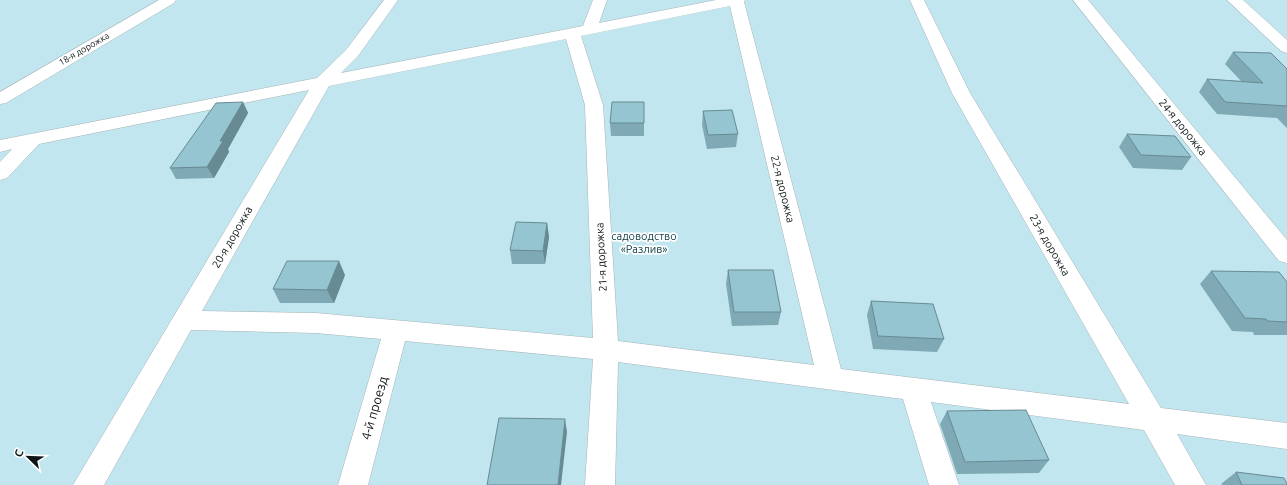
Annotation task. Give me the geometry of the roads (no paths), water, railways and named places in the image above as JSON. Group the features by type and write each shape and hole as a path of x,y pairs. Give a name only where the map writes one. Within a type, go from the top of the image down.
{"street":[{"name":"18-я дорожка","path":"0,99 169,0"},
{"name":"20-я дорожка","path":"88,485 322,83 352,53 391,0"},
{"path":"581,31 600,0"},
{"path":"0,146 737,0"},
{"name":"22-я дорожка","path":"737,0 830,378"},
{"name":"23-я дорожка","path":"917,0 961,93 1191,485"},
{"name":"24-я дорожка","path":"1080,0 1287,255"},
{"path":"1234,0 1287,48"},
{"name":"21-я дорожка","path":"581,31 594,105 606,350 600,485"},
{"path":"0,174 33,139"},
{"path":"184,320 316,323 606,350 1287,436"},
{"name":"4-й проезд","path":"353,485 396,330"},
{"path":"912,389 944,485"}],"park label":[{"name":"садоводство «Разлив»","path":"644,242"}]}
